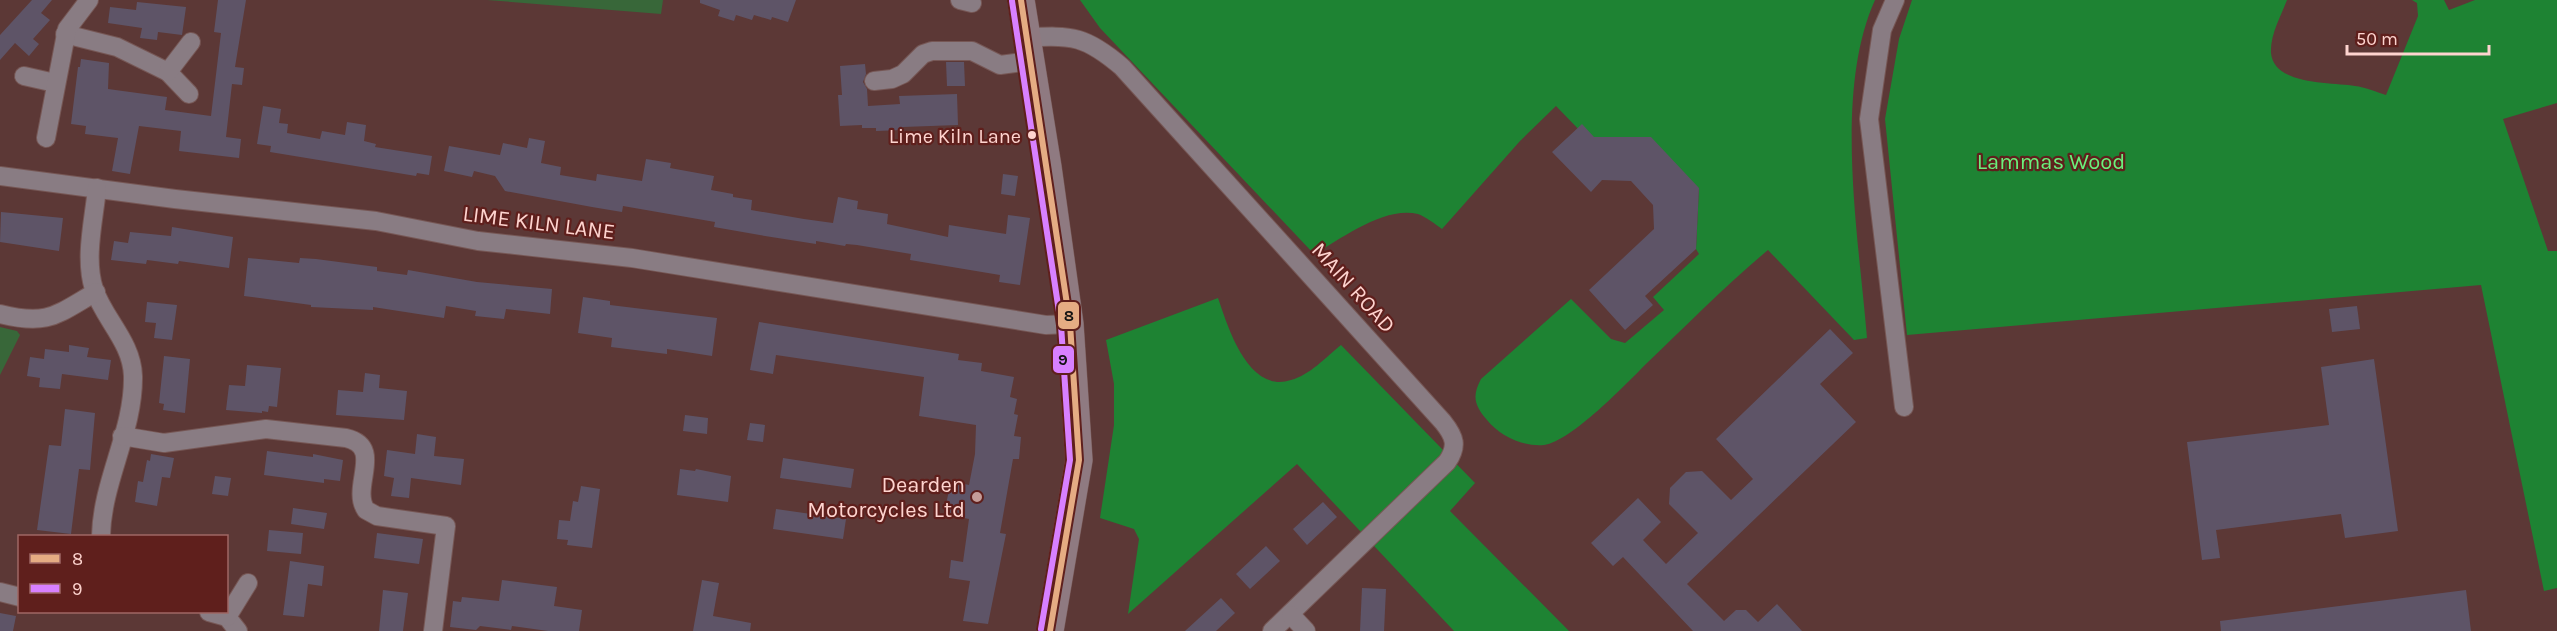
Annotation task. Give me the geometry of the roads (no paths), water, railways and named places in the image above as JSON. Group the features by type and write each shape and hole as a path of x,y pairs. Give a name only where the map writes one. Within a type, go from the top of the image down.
{"main road":[{"path":"1021,0 1070,324 1079,460 1050,631"}],"street":[{"path":"46,138 65,34 67,28 89,0"},
{"path":"1895,0 1882,30 1869,119 1904,407"},
{"path":"65,34 117,47 168,72 189,94"},
{"name":"MAIN ROAD","path":"1028,50 1061,35 1098,47 1122,67 1443,422 1454,439 1455,446 1447,462 1291,615"},
{"path":"168,72 191,42"},
{"path":"874,81 891,79 903,74 923,54 932,51 972,51 1000,65 1028,50"},
{"path":"24,76 55,83"},
{"name":"LIME KILN LANE","path":"0,176 376,221 478,241 626,257 1046,325 1070,324"},
{"path":"97,188 90,257 96,292 118,330 132,368 132,395 102,513 101,535"},
{"path":"0,314 40,320 51,317 96,292"},
{"path":"122,436 164,443 266,429 346,438 357,442 365,453 361,498 366,510 377,516 446,526 433,631"},
{"path":"211,613 233,624 248,583"},
{"path":"0,592 18,596"},
{"path":"1272,631 1291,615 1306,631"}],"place":[{"name":"Lime Kiln Lane","path":"1032,135"},
{"name":"Dearden Motorcycles Ltd","path":"977,497"}],"park label":[{"name":"Lammas Wood","path":"2051,161"}]}
